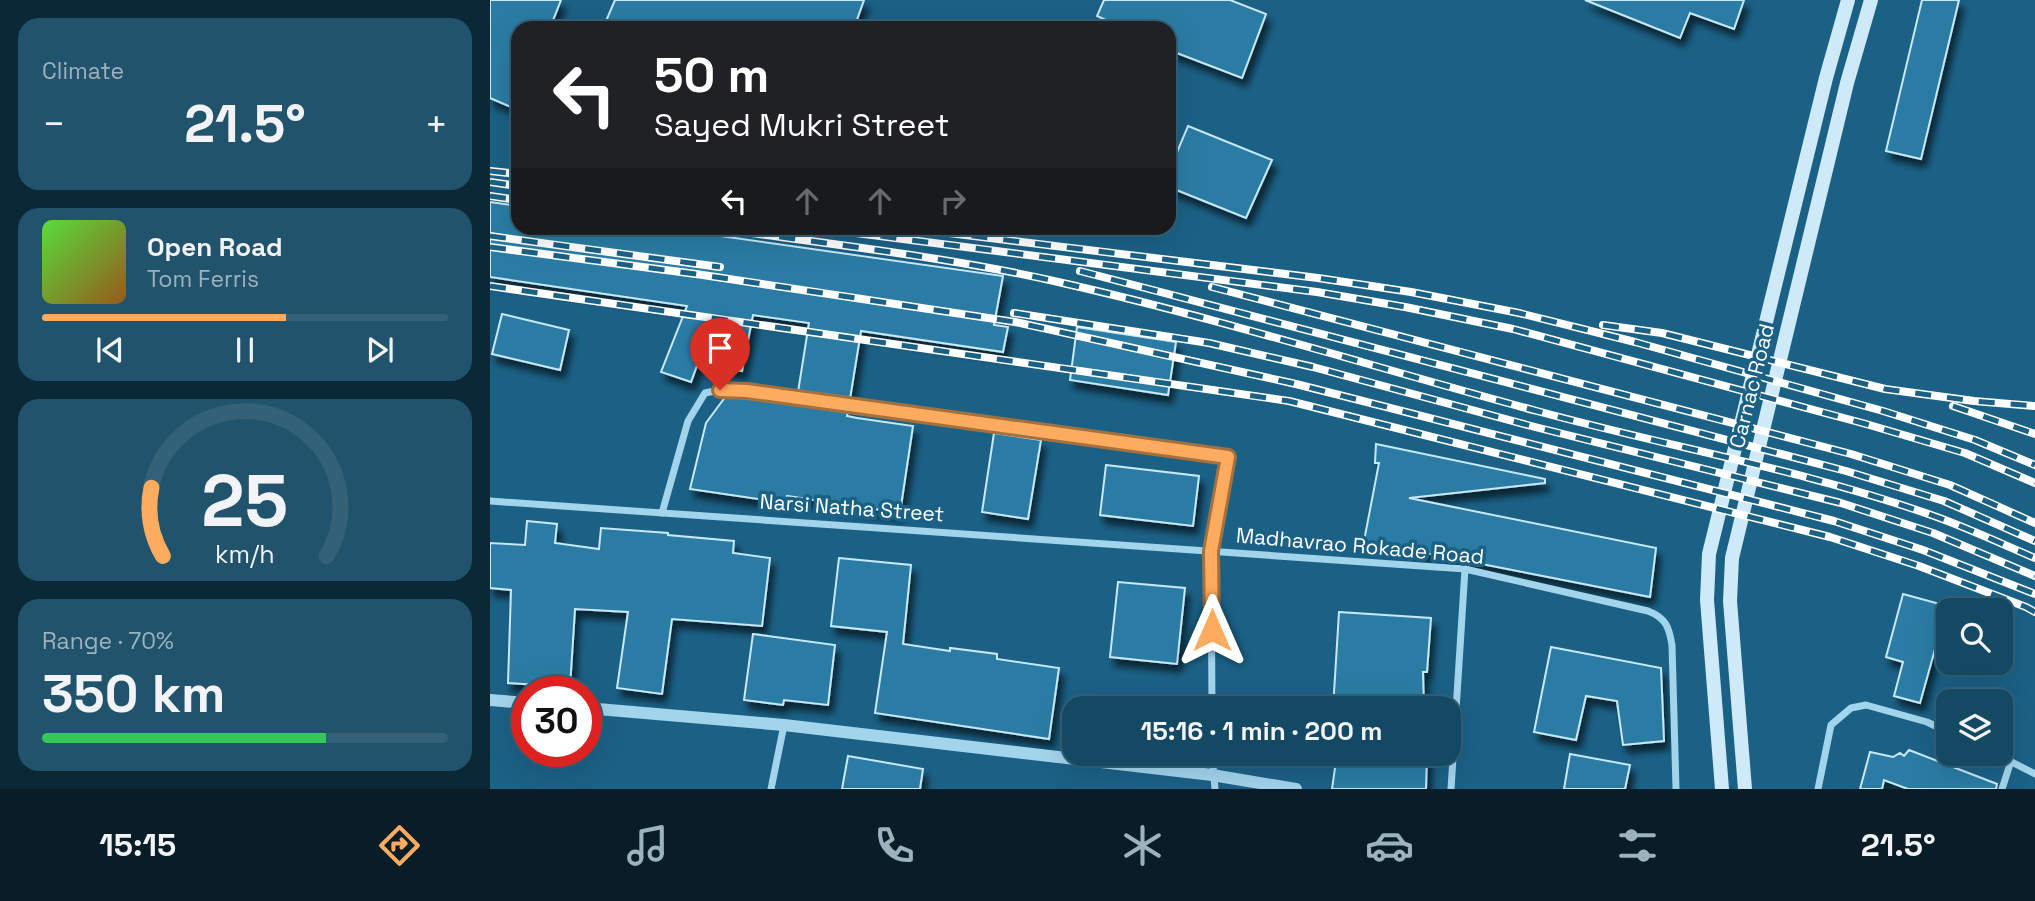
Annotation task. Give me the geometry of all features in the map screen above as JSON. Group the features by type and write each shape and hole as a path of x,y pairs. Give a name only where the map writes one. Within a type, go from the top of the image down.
{"main road":[{"name":"Carnac Road","path":"1722,789 1707,600 1709,554 1826,78 1848,0"},
{"name":"Carnac Road","path":"1745,789 1730,601 1732,558 1847,83 1871,0"}],"street":[{"path":"662,513 688,421 705,393 720,390 761,393 1228,457 1211,551 1212,696"},
{"name":"Narsi Natha Street","path":"490,500 1211,551"},
{"name":"Madhavrao Rokade Road","path":"1211,551 1465,569 1660,615 1668,625 1672,645 1676,789"},
{"path":"1451,789 1465,569"},
{"path":"490,700 511,702"},
{"path":"1818,789 1831,725 1851,708 1866,705 1936,726"},
{"path":"602,709 784,725 1212,775 1296,789"},
{"path":"771,789 784,725"},
{"path":"2013,762 2035,774"},
{"path":"1212,766 1215,789"},
{"path":"2002,789 2009,766"}],"building":[{"path":"490,0 561,0 553,21 511,21 511,107 490,98"},
{"path":"615,0 864,0 856,21 606,21"},
{"path":"1104,0 1230,0 1266,14 1242,78 1176,53 1176,21 1108,21 1097,16"},
{"path":"1585,0 1744,0 1734,29 1690,13 1680,38"},
{"path":"1922,0 1959,0 1921,159 1886,151"},
{"path":"1188,126 1272,160 1246,218 1176,190 1176,154"},
{"path":"490,202 511,205 511,235 713,235 1003,276 994,325 1008,327 1003,352 861,331 850,399 798,392 809,323 753,315 742,371 698,363 691,382 661,372 687,306 490,277"},
{"path":"502,314 569,330 560,370 492,354"},
{"path":"1077,327 1176,342 1168,395 1070,380"},
{"path":"726,396 848,411 847,416 913,426 900,513 787,496 786,503 690,489 706,423"},
{"path":"994,433 1041,440 1028,519 982,512"},
{"path":"1376,444 1545,479 1545,483 1409,498 1656,548 1650,597 1364,541 1379,463 1375,463"},
{"path":"1106,465 1199,476 1193,526 1100,515"},
{"path":"527,521 557,524 555,543 599,549 601,528 734,541 733,553 770,558 762,626 672,619 662,694 617,688 628,612 575,609 571,676 511,676 511,683 508,683 511,590 490,588 490,543 525,545"},
{"path":"839,558 911,565 903,644 997,654 997,659 1059,668 1049,739 875,713 887,632 831,626"},
{"path":"1118,582 1185,588 1177,664 1110,657"},
{"path":"1903,594 1936,603 1936,646 1920,703 1894,696 1903,662 1886,657"},
{"path":"1339,612 1431,618 1427,672 1423,672 1424,696 1334,696"},
{"path":"753,634 835,645 828,705 784,700 783,705 744,700"},
{"path":"1551,647 1661,668 1664,741 1623,745 1617,701 1586,696 1576,740 1534,732"},
{"path":"1909,750 1936,760 1936,766 1950,766 1997,784 1996,789 1908,789 1884,780 1882,789 1860,789 1870,752 1893,757 1900,753 1904,756"},
{"path":"1570,754 1630,765 1625,789 1564,789"},
{"path":"848,756 923,769 920,789 842,789"},
{"path":"1335,766 1427,766 1426,789 1332,789"}],"railway":[{"path":"490,171 511,173"},
{"path":"490,182 511,185"},
{"path":"490,196 511,199"},
{"path":"767,235 980,266 1126,298 1537,411 1836,485 1934,516 2035,558"},
{"path":"872,235 1317,292 1513,329 1965,453 2035,483"},
{"path":"965,235 1318,278 1411,292 1519,313 1635,342 1883,411 1975,440 2035,465"},
{"path":"490,236 720,267"},
{"path":"490,247 696,274 1015,322 1296,384 1834,521 1923,550 2035,594"},
{"path":"1080,271 1846,471 1944,501 2035,541"},
{"path":"490,286 1289,401 1830,537 1919,566 2035,612"},
{"path":"1212,287 1851,454 1950,485 2035,523"},
{"path":"1014,313 1209,343 1313,367 1535,427 1841,503 1933,533 2035,576"},
{"path":"1603,325 1662,333 1885,389 2035,406"},
{"path":"1953,406 2035,434"}],"route":[{"path":"720,390 747,391 1228,457 1211,551 1212,630"}]}
